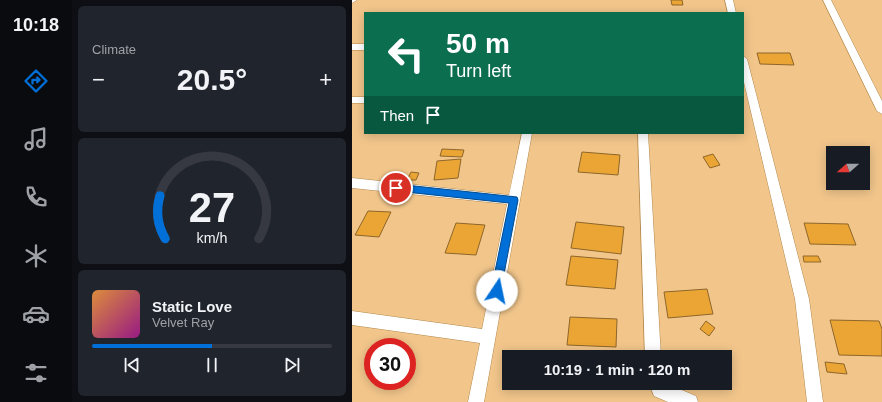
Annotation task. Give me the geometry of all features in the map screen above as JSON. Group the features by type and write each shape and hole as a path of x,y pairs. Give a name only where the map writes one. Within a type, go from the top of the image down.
{"street":[{"path":"729,0 732,12"},
{"path":"827,0 882,111"},
{"path":"352,47 364,47"},
{"path":"744,63 802,299 815,402"},
{"path":"352,100 364,100"},
{"path":"476,402 527,134"},
{"path":"643,134 653,350"},
{"path":"352,183 514,200"},
{"path":"352,318 488,337"},
{"path":"660,390 690,402"}],"building":[{"path":"671,0 682,0 683,5 672,5"},
{"path":"757,53 790,53 794,65 760,64"},
{"path":"442,149 464,150 462,157 440,156"},
{"path":"582,152 620,155 618,175 578,172"},
{"path":"713,154 720,165 710,168 703,157"},
{"path":"461,159 458,178 434,180 437,161"},
{"path":"411,172 419,173 416,180 407,180"},
{"path":"368,211 391,212 379,237 355,235"},
{"path":"576,222 624,227 621,254 571,248"},
{"path":"456,223 485,225 476,255 445,253"},
{"path":"804,223 848,224 856,245 810,244"},
{"path":"571,256 618,260 615,289 566,285"},
{"path":"803,256 818,256 821,262 804,262"},
{"path":"707,289 713,314 668,318 664,292"},
{"path":"570,317 617,319 616,347 567,345"},
{"path":"830,320 879,321 882,329 882,356 839,355"},
{"path":"706,321 715,328 709,336 700,329"},
{"path":"825,362 844,364 847,374 827,372"}],"route":[{"path":"396,188 514,200 497,291"}]}
